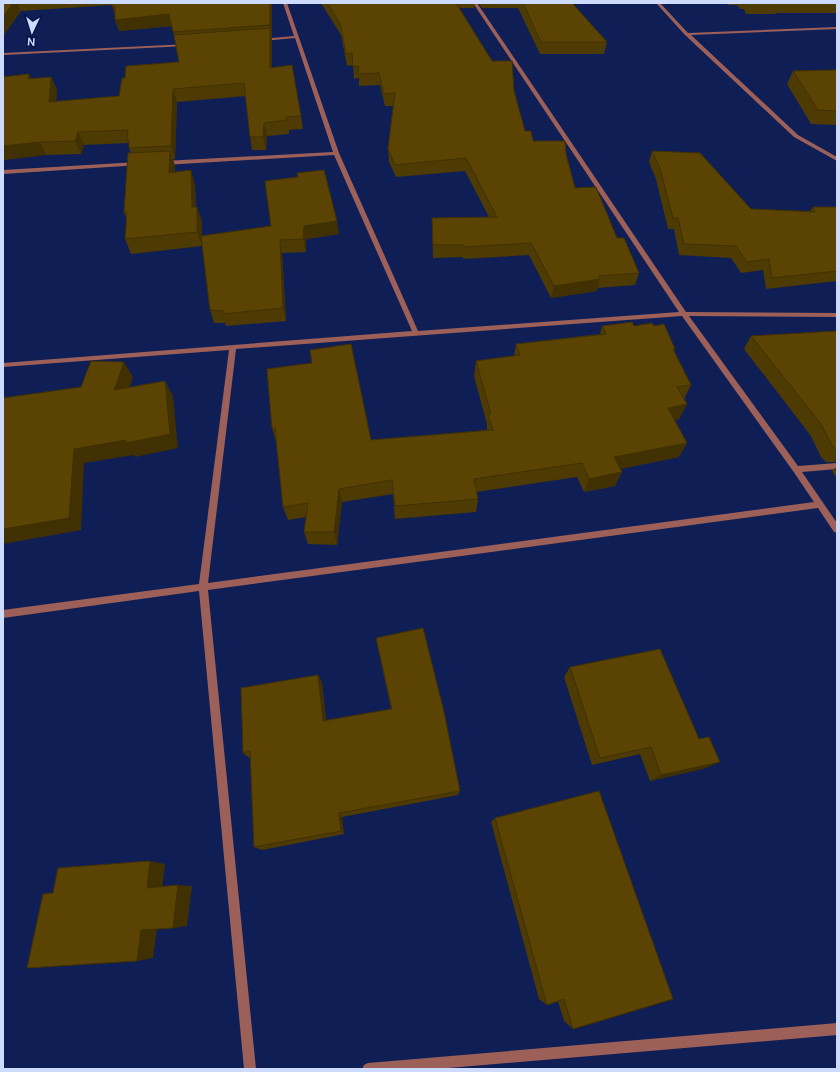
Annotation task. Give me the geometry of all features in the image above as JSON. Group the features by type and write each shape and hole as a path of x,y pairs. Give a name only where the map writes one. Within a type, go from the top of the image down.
{"street":[{"path":"285,3 295,37 336,153 416,333"},
{"path":"475,3 684,314 796,469 837,530"},
{"path":"658,3 687,34 796,136 836,158"},
{"path":"687,34 837,28"},
{"path":"256,40 295,37"},
{"path":"3,54 192,45"},
{"path":"154,164 336,153"},
{"path":"3,172 146,164"},
{"path":"3,365 684,314 837,315"},
{"path":"233,348 203,586 250,1069"},
{"path":"796,469 837,466"},
{"path":"3,614 820,504"},
{"path":"368,1069 837,1029"}],"building":[{"path":"3,3 13,3 3,17"},
{"path":"112,3 270,3 270,25 173,32 169,14 115,20 115,6 112,7"},
{"path":"327,3 456,3 492,61 512,61 514,91 525,131 531,131 533,141 565,141 566,154 575,188 596,187 617,238 624,238 639,273 599,276 600,279 554,286 531,243 464,247 464,245 433,245 432,218 497,217 466,158 395,165 388,149 395,93 384,94 379,73 358,74 359,66 353,67 352,53 346,54 340,23"},
{"path":"523,3 572,3 607,42 541,42"},
{"path":"270,28 270,68 292,65 301,116 287,117 287,120 264,123 263,137 250,137 244,83 173,89 171,146 129,148 129,140 127,140 128,130 78,132 75,141 40,142 3,146 3,77 29,74 28,79 51,77 49,102 119,96 122,78 125,78 126,66 179,62 174,35"},
{"path":"837,70 837,111 818,110 793,71"},
{"path":"170,151 169,173 191,170 192,207 197,207 197,232 125,239 127,212 124,213 128,153"},
{"path":"652,151 700,153 751,209 815,212 813,207 837,207 837,271 772,278 769,259 747,262 736,246 684,244 678,218 673,218 660,168"},
{"path":"324,170 337,221 304,226 303,239 280,240 283,308 222,314 223,311 210,310 201,236 271,226 265,181 298,177 297,173"},
{"path":"632,322 634,326 652,323 654,326 664,324 675,349 673,349 691,385 677,387 687,404 668,408 687,443 614,457 622,472 589,479 582,463 474,479 478,499 395,506 392,480 339,489 334,532 304,532 308,503 283,507 275,428 272,428 267,369 312,363 310,350 351,344 371,440 493,430 488,415 491,414 476,361 520,355 516,344 606,334 602,326"},
{"path":"837,331 837,451 832,445 821,424 751,336"},
{"path":"91,361 124,362 114,390 165,381 170,434 126,443 126,440 74,449 69,518 3,529 3,398 81,387"},
{"path":"423,628 444,712 460,791 339,813 341,831 254,847 250,751 243,753 241,688 318,675 323,721 392,709 376,638"},
{"path":"660,649 699,739 709,737 720,762 661,775 651,747 600,758 570,667"},
{"path":"599,791 673,999 573,1029 564,999 547,1005 495,818"},
{"path":"150,861 147,888 178,885 173,928 141,930 137,961 27,968 43,894 53,893 58,868"}]}
